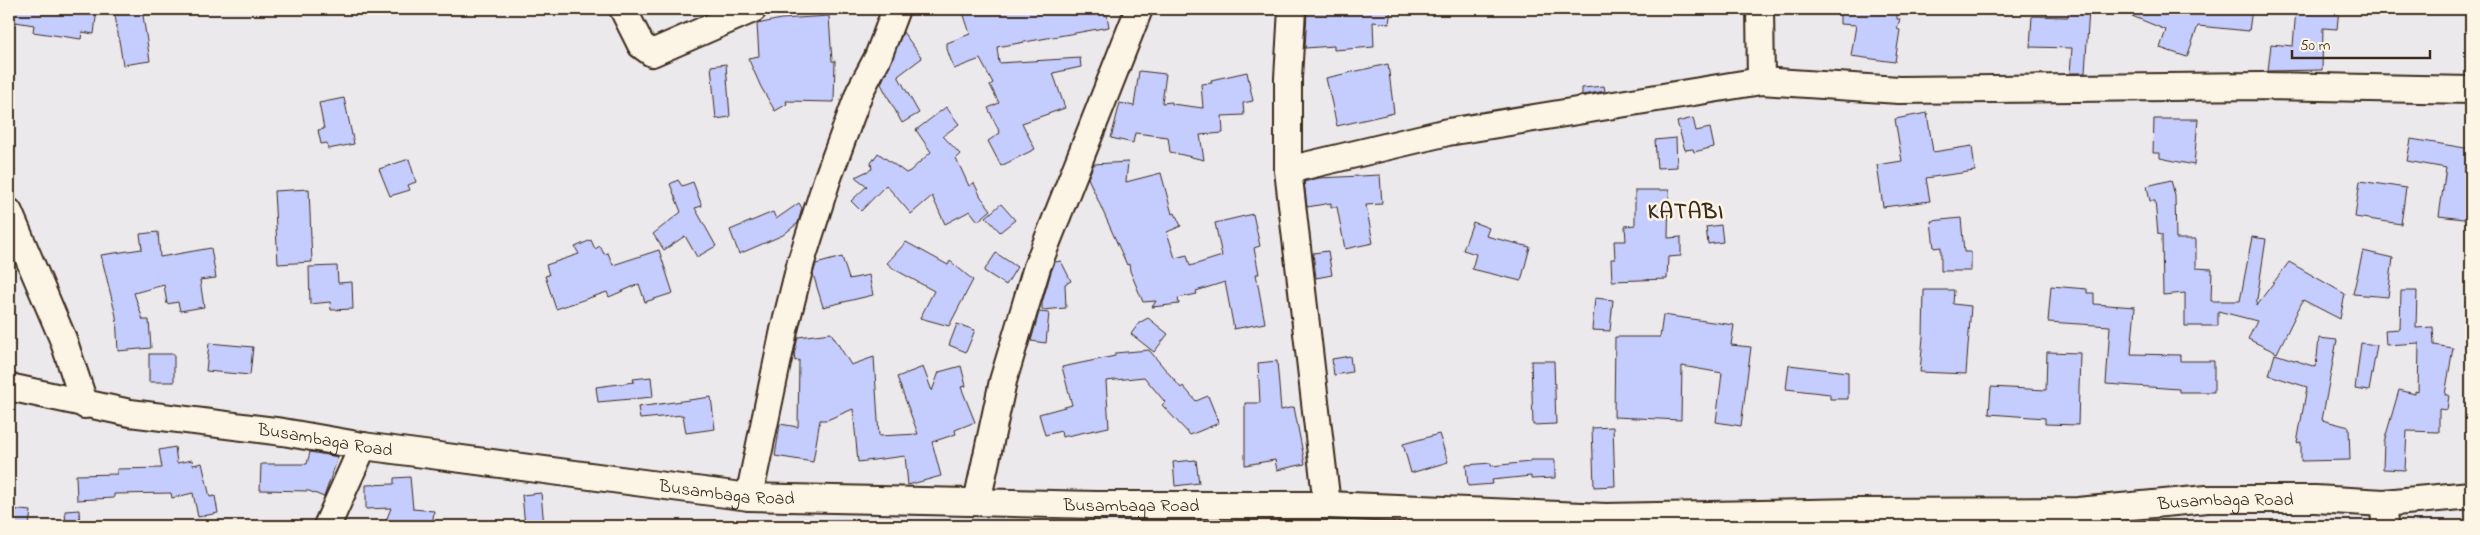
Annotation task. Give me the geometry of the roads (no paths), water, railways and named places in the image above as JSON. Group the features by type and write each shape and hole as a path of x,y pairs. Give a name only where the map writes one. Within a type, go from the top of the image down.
{"street":[{"path":"623,9 641,45 652,53 753,9"},
{"path":"749,497 784,330 801,262 827,180 860,91 878,57 896,9"},
{"path":"977,502 1003,381 1037,267 1139,9"},
{"path":"1292,9 1288,78 1288,170 1327,505"},
{"path":"1760,9 1761,81"},
{"path":"1288,170 1448,132 1761,81 1899,90 2262,86 2471,90"},
{"path":"9,212 63,339 85,405"},
{"name":"Busambaga Road","path":"9,387 85,405 130,413 284,432 363,446 749,497 977,502 1327,505 1606,517 1857,512 2078,511 2207,499 2314,499 2384,515 2471,495"},
{"path":"327,526 363,446"}],"district":[{"name":"KATABI","path":"1686,210"}]}
